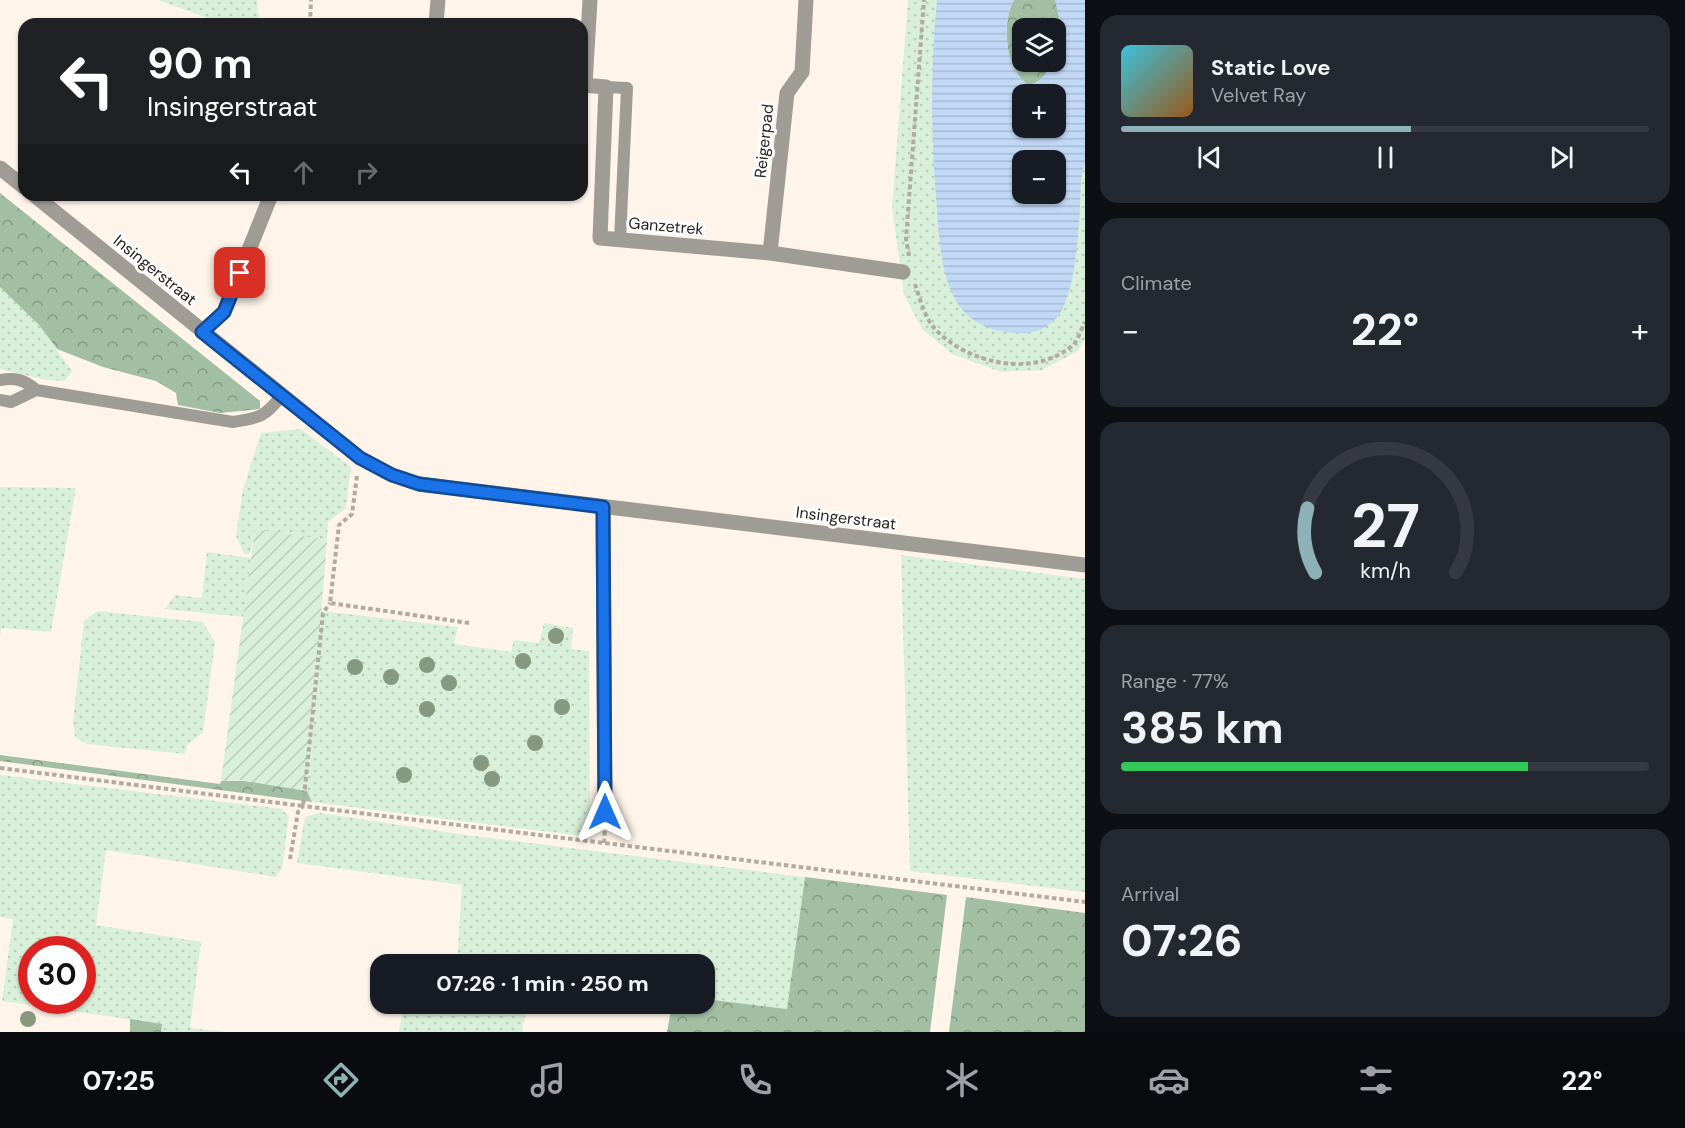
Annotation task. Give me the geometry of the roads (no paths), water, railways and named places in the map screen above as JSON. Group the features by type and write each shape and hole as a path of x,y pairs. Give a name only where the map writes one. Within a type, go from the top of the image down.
{"street":[{"path":"436,18 438,0"},
{"path":"588,28 590,0"},
{"name":"Reigerpad","path":"770,253 787,93 802,72 806,0"},
{"name":"Ganzetrek","path":"588,85 606,87 600,238 906,266"},
{"path":"0,168 18,182"},
{"name":"Insingerstraat","path":"41,201 360,458 392,475 419,484 1085,565"},
{"path":"202,332 224,312 269,201"},
{"path":"603,507 605,812"}],"lane":[{"path":"0,380 13,378 27,382 36,390 234,422 256,419 267,414 282,395"},
{"path":"0,400 11,402 36,390"}],"water":[{"path":"937,0 1014,0 1007,21 1012,72 1016,72 1027,84 1012,84 1012,138 1066,138 1066,84 1033,84 1040,80 1046,72 1066,72 1066,18 1059,18 1055,0 1085,0 1085,163 1081,178 1075,261 1064,305 1054,321 1042,329 1014,333 984,326 964,312 950,289 940,244 933,158 932,79"}]}
